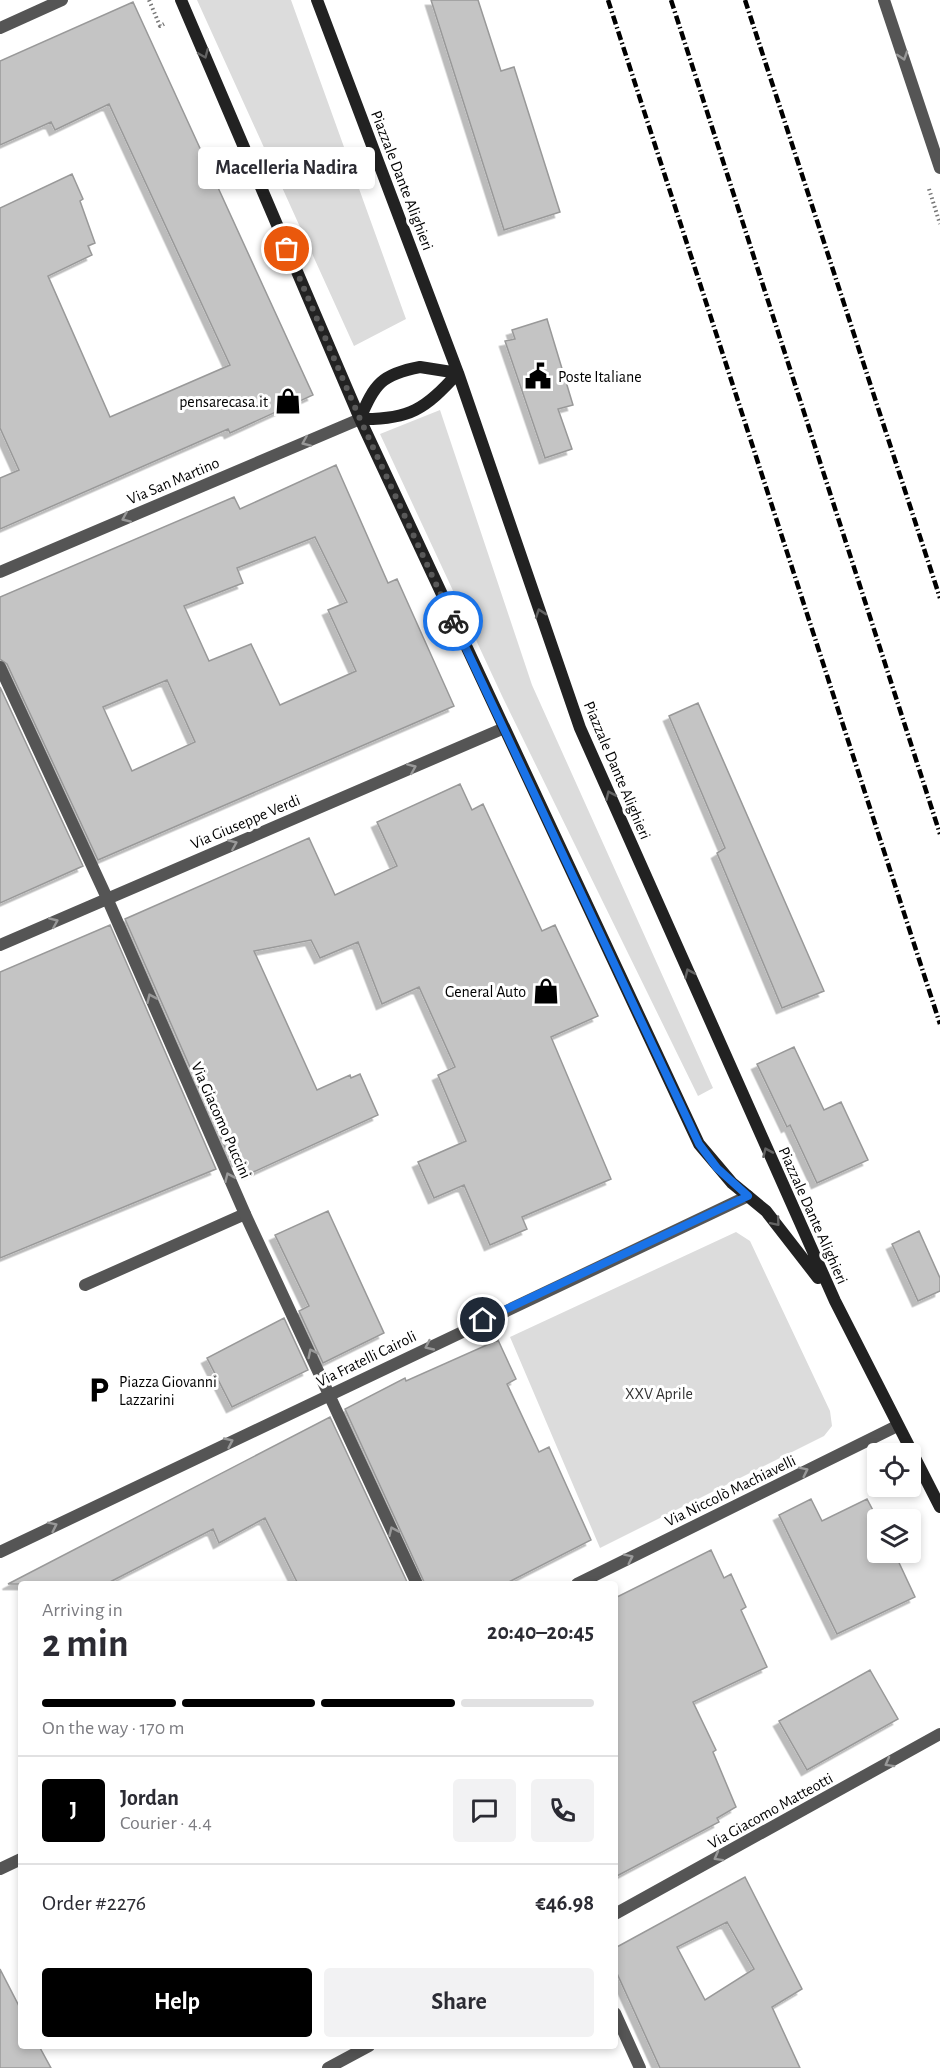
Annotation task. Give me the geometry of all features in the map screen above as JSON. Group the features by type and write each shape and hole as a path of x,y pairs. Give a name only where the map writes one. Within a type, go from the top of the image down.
{"street":[{"path":"0,28 62,0"},
{"name":"Piazzale Dante Alighieri","path":"181,0 360,419 502,729 699,1144 717,1168 780,1226 835,1301"},
{"name":"Piazzale Dante Alighieri","path":"317,0 458,372 580,728 835,1301"},
{"path":"884,0 940,168"},
{"path":"420,366 458,372 431,402 414,413 386,420 360,419 371,390 389,376 420,366"},
{"name":"Via San Martino","path":"0,572 360,419"},
{"name":"Via Giacomo Puccini","path":"0,667 107,898 245,1214 416,1581"},
{"name":"Via Giuseppe Verdi","path":"0,945 502,729"},
{"name":"Via Fratelli Cairoli","path":"0,1552 748,1196"},
{"path":"85,1286 245,1214"},
{"path":"835,1301 940,1507"},
{"name":"Via Niccolò Machiavelli","path":"583,1581 897,1426"},
{"name":"Via Giacomo Matteotti","path":"618,1912 940,1734"},
{"path":"0,1869 18,1860"},
{"path":"618,2020 640,2068"},
{"path":"328,2068 363,2049"}],"green space":[{"path":"197,0 291,0 406,319 354,346"},
{"path":"440,410 532,685 713,1088 698,1096 503,698 380,434"},
{"name":"XXV Aprile","path":"736,1232 750,1241 830,1411 832,1426 824,1436 600,1548 510,1337"}],"building":[{"path":"431,0 478,0 501,71 514,67 560,212 504,230"},
{"path":"133,2 313,395 230,433 228,429 0,529 0,478 19,470 0,428 0,208 72,174 83,199 80,201 95,243 88,246 92,255 48,276 110,417 230,365 109,104 55,130 51,122 0,145 0,61"},
{"name":"Poste Italiane","path":"547,319 573,405 558,409 572,449 545,458 505,341 515,339 512,330"},
{"path":"336,465 388,583 397,579 454,706 98,860 7,664 0,659 0,597 234,497 240,509","holes":["315,537 347,602 328,610 356,671 280,705 251,644 209,661 184,606 243,583 237,568","167,680 195,742 132,771 103,707"]},
{"path":"0,687 83,866 0,903"},
{"path":"698,703 824,991 782,1008 717,853 725,848 669,716"},
{"path":"460,784 472,810 483,804 542,931 555,925 598,1016 551,1037 611,1179 522,1217 527,1229 490,1245 464,1185 434,1198 418,1162 466,1141 438,1075 455,1067 419,987 382,1004 358,942 320,958 311,940 254,951 317,1090 350,1075 351,1078 360,1074 378,1115 249,1174 243,1159 232,1163 125,919 309,838 335,895 397,866 377,822"},
{"path":"110,925 216,1169 0,1258 0,972"},
{"path":"794,1047 824,1110 841,1102 868,1160 817,1183 790,1125 787,1127 757,1064"},
{"path":"328,1211 384,1333 323,1363 299,1311 309,1306 275,1235"},
{"path":"919,1231 940,1278 940,1291 918,1301 892,1244"},
{"path":"284,1318 308,1370 232,1407 207,1358"},
{"path":"498,1340 516,1379 507,1384 539,1452 549,1447 591,1540 511,1581 424,1581 345,1409 405,1378 406,1381"},
{"path":"330,1417 407,1581 296,1581 265,1518 219,1543 213,1529 112,1581 18,1581 18,1584 8,1584"},
{"path":"811,1499 822,1521 867,1499 872,1509 867,1509 867,1563 899,1563 915,1597 837,1634 779,1515"},
{"path":"711,1550 724,1578 731,1574 746,1607 741,1610 767,1667 693,1702 716,1750 713,1752 736,1807 717,1818 719,1822 618,1875 618,1596"},
{"path":"870,1670 898,1719 807,1770 779,1721"},
{"path":"745,1877 802,1989 772,2007 800,2068 660,2068 618,1976 618,1946","holes":["727,1922 754,1969 705,2000 677,1947"]},
{"path":"0,1969 18,2004 18,2049 41,2049 51,2068 0,2068"}],"railway":[{"path":"608,0 940,1024"},
{"path":"671,0 940,834"},
{"path":"745,0 940,598"}],"way so far":[{"path":"287,249 360,419 453,621"}],"place":[{"name":"Macelleria Nadira","path":"287,249"},
{"name":"Poste Italiane","path":"538,376"},
{"name":"pensarecasa.it","path":"288,401"},
{"name":"General Auto","path":"546,991"},
{"name":"Piazza Giovanni Lazzarini","path":"99,1390"}],"route":[{"path":"453,621 699,1144 732,1184 748,1196 483,1320"}]}
